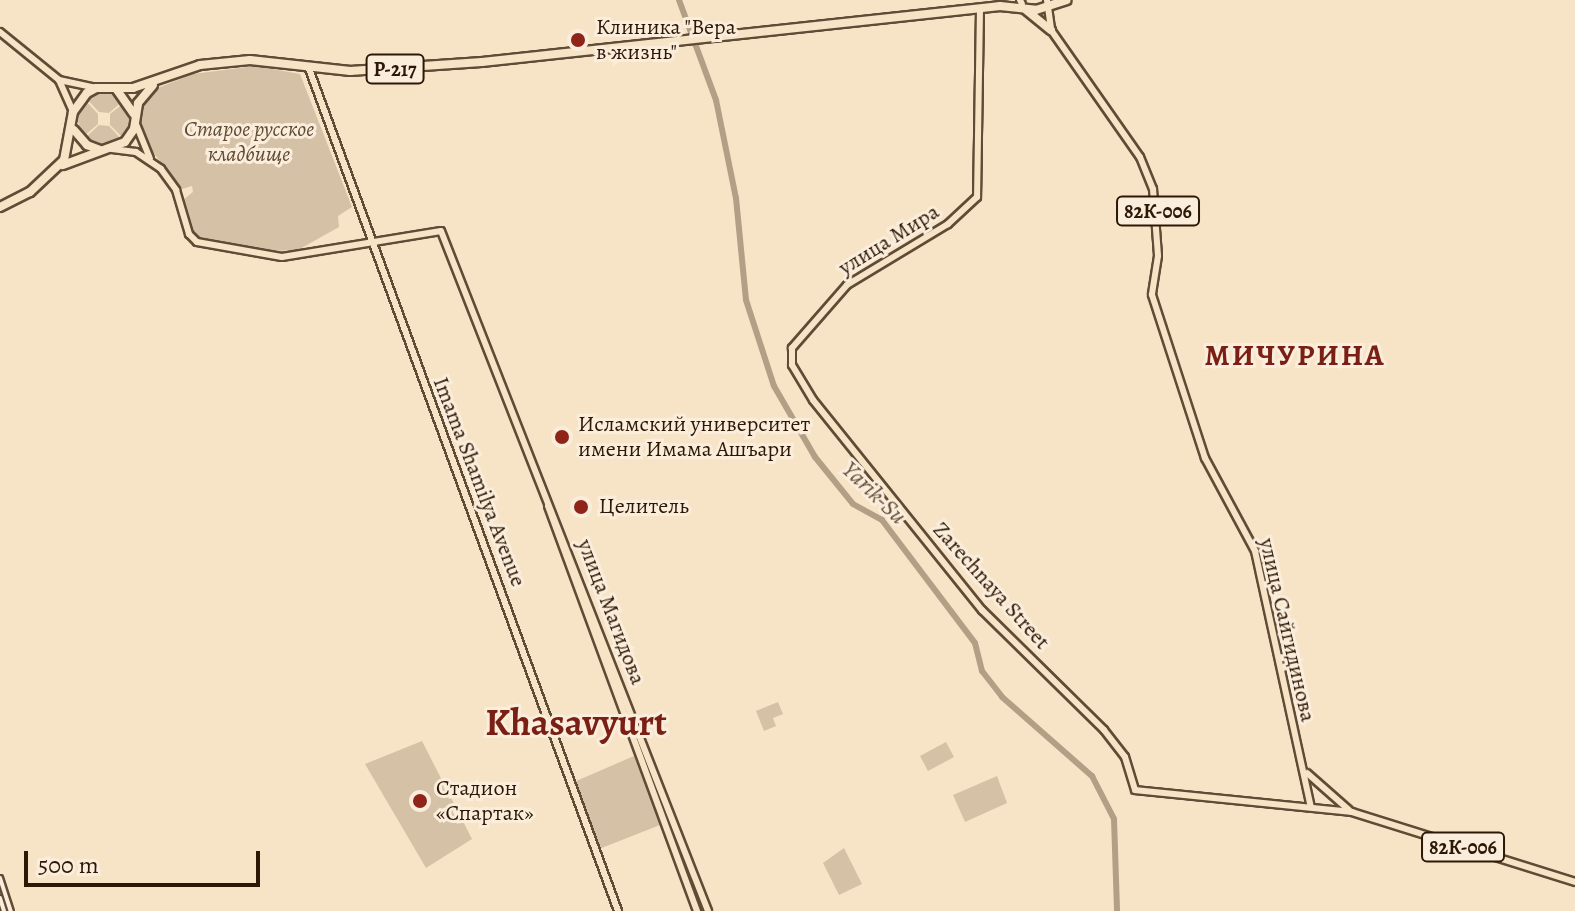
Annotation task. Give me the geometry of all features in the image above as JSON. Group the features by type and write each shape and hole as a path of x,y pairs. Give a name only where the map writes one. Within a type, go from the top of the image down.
{"highway":[{"name":"Р-217","path":"96,88 116,89 157,82 223,62 406,68 1066,0"},
{"name":"Р-217","path":"1000,6 1021,3"},
{"path":"1021,3 1051,30"},
{"path":"0,207 55,170 101,150 112,149 130,136 142,95 157,82"},
{"path":"55,170 67,154 74,129 73,112 96,88"},
{"path":"116,89 135,118"},
{"path":"74,129 87,145 101,150"}],"main road":[{"name":"82К-006","path":"1047,3 1051,30"},
{"name":"улица Мира","path":"792,365 792,348 847,285 969,209 977,184 980,9"},
{"name":"улица Сайгидинова","path":"1051,30 1140,157 1153,189 1158,256 1152,295 1205,458 1255,551 1311,807"},
{"path":"0,32 59,80 73,112"},
{"name":"Imama Shamilya Avenue","path":"308,66 618,911"},
{"name":"Р-217","path":"59,80 96,88"},
{"path":"135,118 150,158 170,179 189,234 197,242 282,257 373,245"},
{"path":"112,149 150,158"},
{"name":"улица Магидова","path":"373,245 441,231 708,911"},
{"name":"Zarechnaya Street","path":"792,365 813,400 957,581 1104,730 1125,757 1135,790 1311,807"},
{"name":"улица Магидова","path":"548,506 697,911"},
{"name":"82К-006","path":"1305,771 1352,812 1575,882"},
{"path":"1311,807 1352,812"}],"street":[{"path":"0,878 11,911"},
{"path":"0,898 4,911"}],"green space":[{"name":"Старое русское кладбище","path":"255,66 300,74 352,207 338,216 339,227 298,250 268,251 195,237 183,200 193,192 192,186 182,189 144,141 139,117 150,91 193,74"},
{"path":"100,91 111,92 124,100 109,113 99,112 86,98"},
{"path":"85,100 98,114 98,124 83,137 77,118"},
{"path":"125,102 132,121 124,139 110,125 110,114"},
{"path":"99,125 109,126 122,140 108,147 84,139"},
{"path":"778,702 783,714 773,718 776,726 764,731 756,711"},
{"name":"Стадион «Спартак»","path":"422,741 472,839 426,868 365,764"},
{"path":"946,742 954,757 928,771 920,756"},
{"path":"634,756 660,825 599,849 574,782"},
{"path":"997,776 1007,803 965,822 953,795"},
{"path":"844,848 862,884 839,895 823,863"}],"waterway":[{"name":"Yarik-Su","path":"679,0 716,100 736,198 746,300 774,386 815,457 853,504 882,520 975,643 982,671 1002,697 1092,776 1114,819 1117,911"}],"place":[{"name":"Клиника \"Вера в жизнь\"","path":"578,40"},
{"name":"Исламский университет имени Имама Ашъари","path":"562,437"},
{"name":"Целитель","path":"581,507"},
{"name":"Стадион «Спартак»","path":"420,801"}],"district":[{"name":"МИЧУРИНА","path":"1295,355"},
{"name":"Khasavyurt","path":"576,723"}]}
